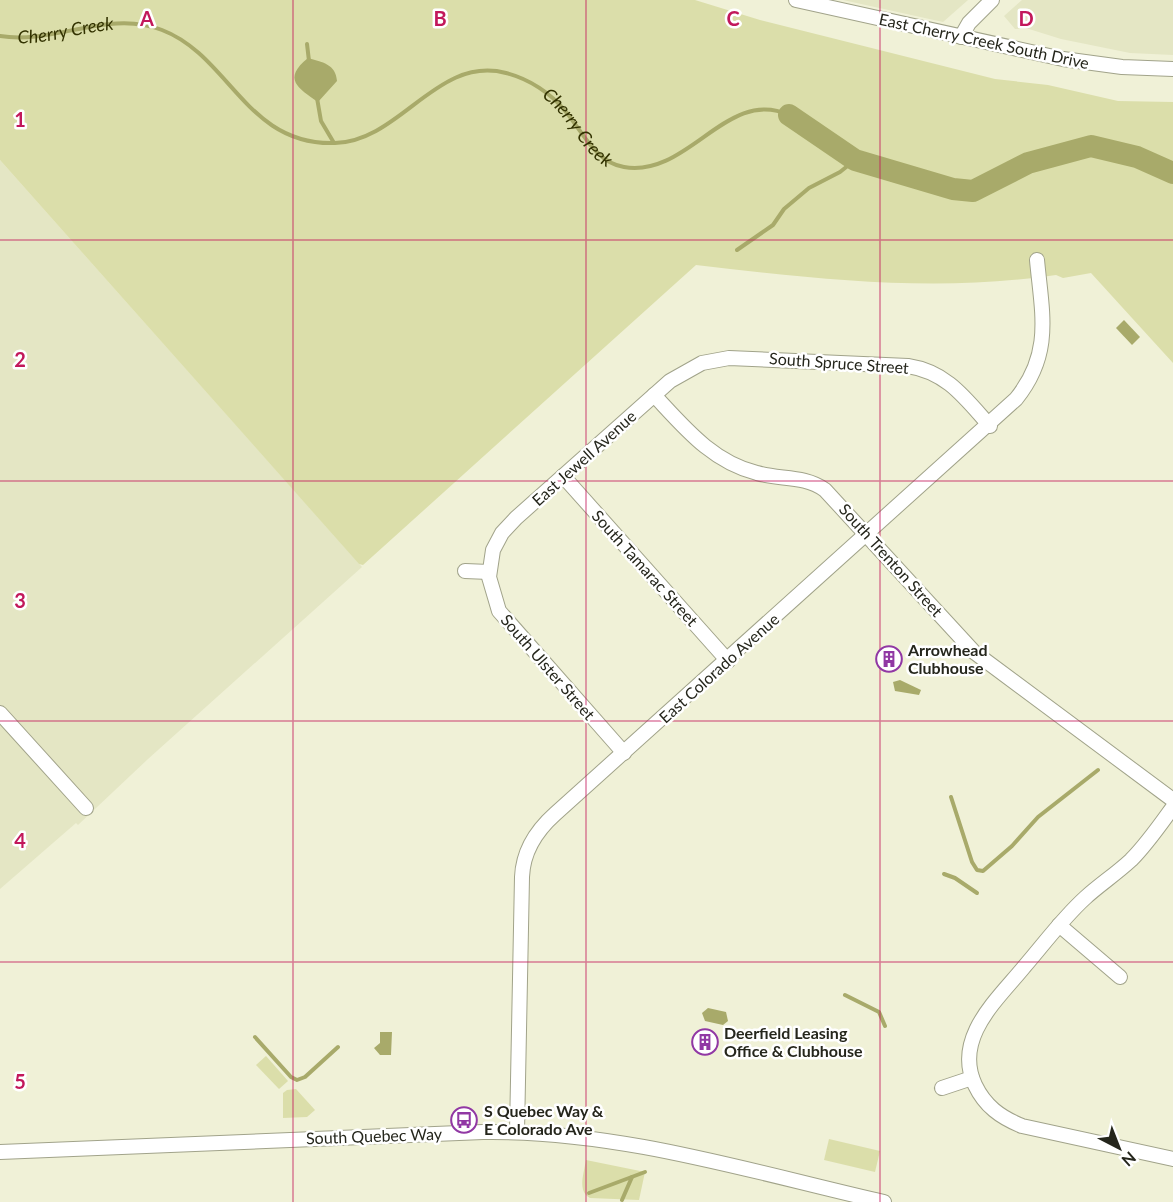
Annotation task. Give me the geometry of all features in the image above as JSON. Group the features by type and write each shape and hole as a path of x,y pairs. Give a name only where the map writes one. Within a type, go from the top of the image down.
{"street":[{"name":"East Cherry Creek South Drive","path":"796,0 1080,62 1173,69"},
{"path":"961,37 969,23 992,0"},
{"name":"East Colorado Avenue","path":"517,1132 522,877 525,856 545,824 990,426 1024,390 1040,358 1043,327 1037,260"},
{"name":"South Spruce Street","path":"702,363 750,357 927,370 953,384 990,426"},
{"name":"East Jewell Avenue","path":"489,572 493,550 502,533 677,375 702,363"},
{"name":"South Trenton Street","path":"654,395 693,436 718,456 757,473 808,481 819,485 835,498 974,652 1173,800"},
{"name":"South Tamarac Street","path":"563,476 728,661"},
{"path":"465,571 489,572"},
{"name":"South Ulster Street","path":"489,572 492,594 504,618 624,753"},
{"path":"0,713 86,808"},
{"path":"1173,807 1132,859 1087,896 1059,925 979,1023 969,1047 972,1078 988,1106 1014,1123 1173,1159"},
{"path":"1059,925 1120,977"},
{"path":"942,1088 972,1078"},
{"name":"South Quebec Way","path":"0,1152 517,1132 557,1133 614,1141 884,1202"}],"shaded area":[{"path":"0,0 695,0 760,20 995,79 1048,85 1118,101 1173,102 1173,363 1091,273 1063,278 1056,275 965,283 921,283 831,279 696,265 363,565 359,564 0,160"},
{"path":"843,0 968,0 943,22"},
{"path":"1022,0 1173,0 1173,55 1130,53 1061,39 1029,29 1015,29 1004,16"},
{"path":"308,58 331,67 336,75 337,81 318,102 299,87 294,77 300,65"},
{"path":"0,160 362,567 78,825 76,823 0,889"},
{"path":"1124,320 1140,337 1132,345 1116,328"},
{"path":"900,680 921,690 919,695 895,691 893,682"},
{"path":"708,1008 726,1012 728,1021 723,1025 705,1021 702,1013"},
{"path":"380,1032 392,1032 391,1055 380,1055 374,1048 380,1043"},
{"path":"266,1056 288,1081 279,1089 256,1065"},
{"path":"296,1089 315,1110 307,1117 283,1118 283,1093"},
{"path":"829,1139 880,1151 875,1172 824,1160"},
{"path":"586,1160 645,1172 639,1200 590,1198 586,1195 582,1186"}],"waterway":[{"name":"Cherry Creek","path":"0,36 40,36 122,23 162,30 185,42 205,59 259,115 280,130 305,140 335,143 358,139 380,129 439,87 459,76 482,71 506,73 539,88 560,105 598,153 614,164 624,167 647,167 668,159 746,112 767,109 789,115"},
{"path":"307,44 309,61"},
{"path":"317,98 321,121 334,143"},
{"name":"Cherry Creek","path":"789,115 855,160 953,189 973,191 1028,163 1091,146 1137,157 1173,173"},
{"path":"737,250 773,225 784,209 809,188 840,172 855,160"},
{"path":"951,797 972,862 977,870 983,871 1012,846 1038,817 1098,770"},
{"path":"944,874 955,878 977,893"},
{"path":"845,995 879,1012 885,1026"},
{"path":"255,1037 291,1077 297,1080 305,1077 338,1047"},
{"path":"589,1193 645,1172"},
{"path":"622,1200 632,1177"}],"place":[{"name":"Arrowhead Clubhouse","path":"889,659"},
{"name":"Deerfield Leasing Office & Clubhouse","path":"705,1042"},
{"name":"S Quebec Way & E Colorado Ave","path":"464,1120"}]}
